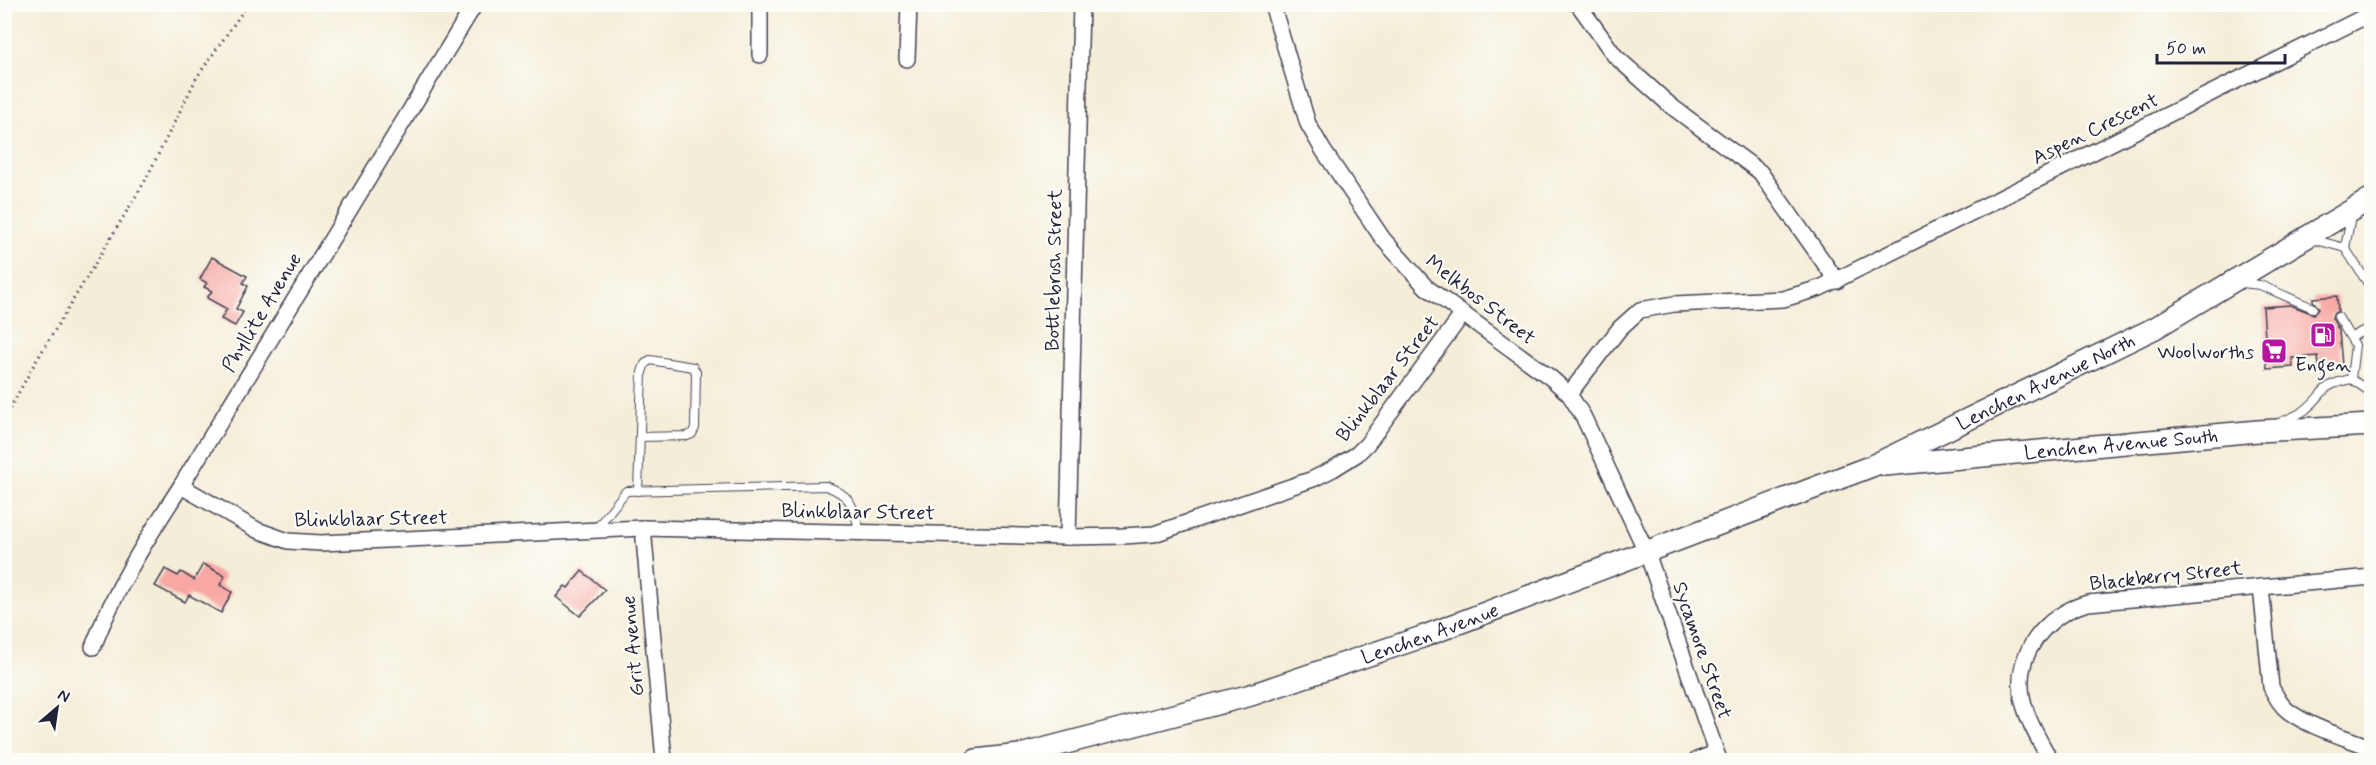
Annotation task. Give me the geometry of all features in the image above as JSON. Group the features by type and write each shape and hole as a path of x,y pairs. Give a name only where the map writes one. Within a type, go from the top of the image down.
{"main road":[{"name":"Lenchen Avenue North","path":"1872,466 2155,328 2372,198"},
{"name":"Lenchen Avenue South","path":"1872,466 2258,431 2372,425"},
{"name":"Lenchen Avenue","path":"976,760 1020,754 1251,695 1422,637 1872,466"}],"street":[{"name":"Phyllite Avenue","path":"93,647 106,612 132,562 181,486 475,4"},
{"path":"760,4 760,55"},
{"path":"907,59 909,4"},
{"name":"Bottlebrush Street","path":"1068,537 1081,4"},
{"name":"Melkbos Street","path":"1272,4 1301,105 1318,143 1383,239 1426,287 1551,378 1569,394 1583,416 1647,553"},
{"path":"1578,4 1615,56 1671,106 1760,172 1837,281"},
{"name":"Aspen Crescent","path":"1569,394 1620,328 1640,310 1674,304 1783,299 1813,291 2372,13"},
{"name":"Blinkblaar Street","path":"181,486 257,530 288,541 321,543 643,528 1068,537 1123,537 1154,534 1313,479 1357,454 1367,444 1462,315"},
{"name":"Grit Avenue","path":"643,528 664,760"},
{"name":"Sycamore Street","path":"1647,553 1718,757"},
{"name":"Blackberry Street","path":"2050,760 2027,716 2022,698 2022,680 2032,644 2042,630 2060,614 2075,606 2088,603 2372,577"},
{"path":"2261,587 2271,687 2277,699 2287,710 2300,718 2372,748"},
{"path":"1697,760 1718,757"}],"lane":[{"path":"2345,248 2353,208"},
{"path":"2305,237 2345,248 2372,290"},
{"path":"2231,282 2260,285 2313,308"},
{"path":"2338,317 2355,345 2351,379"},
{"path":"2352,338 2372,326"},
{"path":"638,491 642,372 645,364 650,360 693,366 696,372 695,428 692,434 640,437"},
{"path":"2258,431 2303,411 2321,391 2333,383 2351,379 2372,393"},
{"path":"595,530 626,491 826,486 840,491 852,503 860,532"}],"path":[{"path":"4,419 35,363 145,181 197,77 248,4"}],"building":[{"path":"212,257 247,276 243,283 248,286 236,309 243,312 235,326 221,319 227,309 207,298 212,291 204,287 207,283 200,279"},
{"path":"2337,296 2338,311 2333,314 2332,318 2339,331 2342,365 2319,367 2318,356 2292,358 2293,367 2267,369 2263,307 2290,305 2314,314 2319,308 2313,298"},
{"path":"203,564 225,576 220,585 232,592 221,613 189,595 185,602 155,586 165,569 178,576 181,572 194,580"},
{"path":"582,571 605,590 580,616 556,597 565,586 568,588"}],"place":[{"name":"Engen","path":"2323,335"},
{"name":"Woolworths","path":"2274,351"}]}
